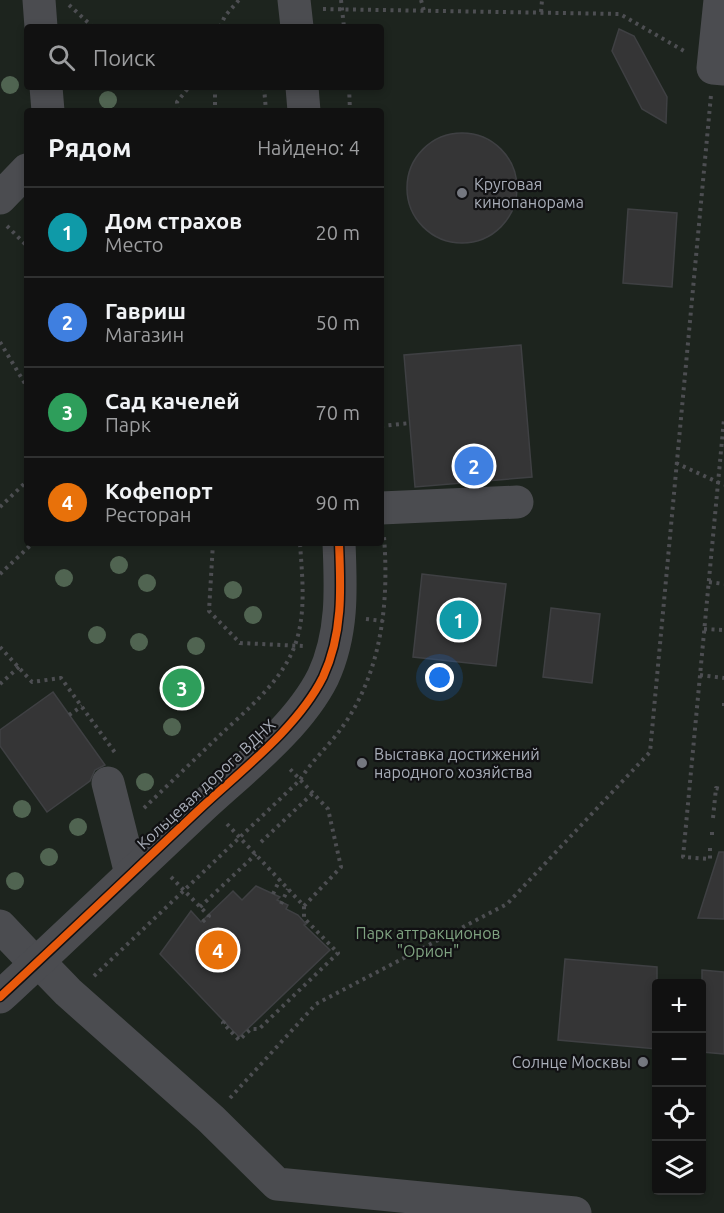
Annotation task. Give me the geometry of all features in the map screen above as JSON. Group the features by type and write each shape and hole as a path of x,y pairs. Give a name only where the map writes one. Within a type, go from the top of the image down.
{"street":[{"path":"39,0 41,24"},
{"path":"719,68 720,0"},
{"path":"46,90 48,108"},
{"path":"302,90 304,108"},
{"path":"0,198 24,173"},
{"path":"384,508 517,502"},
{"name":"Кольцевая дорога ВДНХ","path":"0,997 268,746 309,700 333,652 339,626 341,601 339,546"},
{"path":"108,783 131,874"},
{"path":"0,926 69,992 211,1119 277,1184 575,1213"}],"path":[{"path":"221,24 225,16 239,0"},
{"path":"341,0 344,24"},
{"path":"421,0 424,11"},
{"path":"541,12 542,0"},
{"path":"211,1119 316,1004 507,904 650,752 676,463 719,68 620,14 342,9 304,12"},
{"path":"177,108 177,102 187,90"},
{"path":"215,90 215,108"},
{"path":"264,90 266,108"},
{"path":"348,90 350,108"},
{"path":"0,219 24,243"},
{"path":"0,342 24,382"},
{"path":"710,848 710,859 683,857 724,419"},
{"path":"384,426 410,423"},
{"path":"676,463 724,485"},
{"path":"0,507 24,484"},
{"path":"0,574 30,546"},
{"path":"213,546 208,611 240,643 316,647 333,652"},
{"path":"137,816 277,676 294,645 301,620 303,599 300,546"},
{"path":"709,582 724,584"},
{"path":"363,619 383,621"},
{"path":"704,628 724,630"},
{"path":"0,647 32,682 61,678 125,766 108,783"},
{"path":"0,684 19,667"},
{"path":"700,675 724,678"},
{"path":"69,715 82,706"},
{"path":"268,746 328,809 341,867 304,906"},
{"path":"713,818 716,788 720,789"},
{"path":"261,842 313,793"},
{"path":"225,1022 223,1023 239,1040 251,1029 259,1029 338,953 304,918 304,906 226,824"},
{"path":"201,907 255,854"},
{"path":"171,877 208,916 200,924"},
{"path":"273,894 280,879"},
{"path":"281,904 288,889"},
{"path":"270,1007 276,1013"}],"green space":[{"name":"Парк аттракционов \"Орион\"","path":"0,0 724,0 724,1213 0,1213"}],"building":[{"path":"619,29 634,36 667,97 666,123 642,109 612,51"},
{"name":"Круговая кинопанорама","path":"462,133 483,137 501,149 513,167 517,188 513,209 501,227 483,239 462,243 441,239 423,227 411,209 407,188 411,167 423,149 441,137"},
{"path":"628,209 677,213 672,287 623,283"},
{"path":"521,345 532,477 415,487 404,355"},
{"path":"422,574 506,584 496,666 413,657"},
{"path":"551,608 600,614 592,683 543,677"},
{"path":"53,692 105,765 95,770 90,781 47,812 0,746 0,730"},
{"path":"719,852 724,852 724,919 698,918"},
{"path":"256,886 280,897 277,900 288,905 286,909 298,915 306,924 304,925 330,950 239,1037 160,954 191,911 201,922 233,891 242,900"},
{"path":"565,959 657,967 657,979 652,979 652,1049 558,1040"},
{"path":"702,970 724,972 724,1054 706,1052 706,979 702,979"}],"cycle path":[{"path":"0,997 285,730 299,713 323,677 330,661 339,611 339,546"}],"place":[{"name":"Круговая кинопанорама","path":"462,193"},
{"name":"Гавриш","path":"474,466"},
{"name":"Дом страхов","path":"459,620"},
{"name":"Сад качелей","path":"182,688"},
{"name":"Выставка достижений народного хозяйства","path":"362,763"},
{"name":"Кофепорт","path":"218,950"},
{"name":"Солнце Москвы","path":"643,1062"}]}
